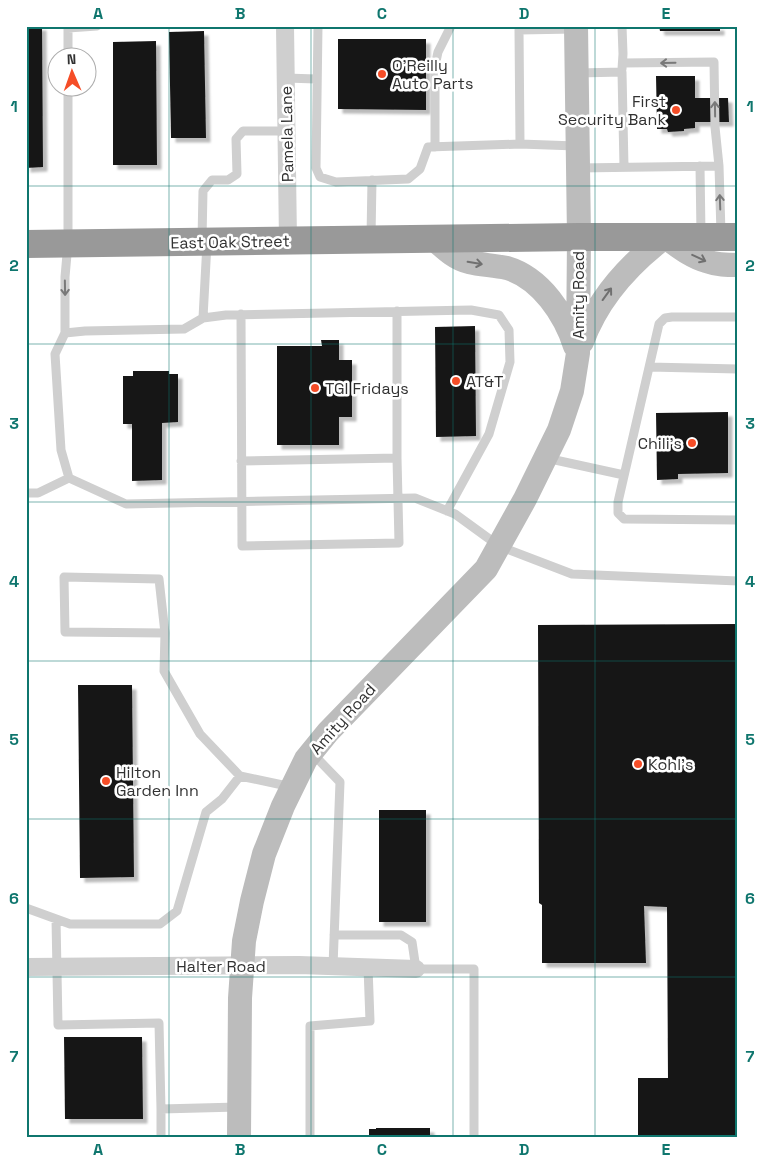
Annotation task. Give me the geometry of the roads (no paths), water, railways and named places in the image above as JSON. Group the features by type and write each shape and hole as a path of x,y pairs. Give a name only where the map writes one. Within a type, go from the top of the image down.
{"highway":[{"name":"East Oak Street","path":"26,244 720,237"}],"street":[{"name":"Pamela Lane","path":"285,26 288,241"},
{"name":"Amity Road","path":"239,1137 240,998 244,941 264,854 283,806 306,760 328,732 486,569 525,499 560,430 572,391 578,353 579,238 576,27"},
{"name":"Amity Road","path":"578,353 593,316 609,291 642,255 665,237"},
{"path":"665,237 692,255 706,261 722,265 738,265"},
{"path":"434,239 449,252 467,262 508,268 527,278 553,303 568,326 578,353"},
{"name":"Halter Road","path":"26,967 333,966 416,969"}],"lane":[{"path":"68,48 68,28 97,26"},
{"path":"318,26 316,168 320,177 336,182 408,179 420,169 428,147 520,144 624,167 719,166"},
{"path":"435,147 435,66 438,52 451,26"},
{"path":"622,26 624,167"},
{"path":"520,144 516,28 576,27"},
{"path":"576,73 622,67 714,62 720,237"},
{"path":"286,78 316,80"},
{"path":"68,98 68,243 65,277 65,333 55,354 61,450 69,478 126,504 415,498 455,514 499,546 572,574 738,581"},
{"path":"203,318 203,191 212,180 228,180 237,174 236,139 243,131 287,131"},
{"path":"700,166 720,237"},
{"path":"371,240 372,180"},
{"path":"65,333 184,329 203,318 240,314 471,310 499,315 508,330 510,362 489,434 447,511"},
{"path":"240,314 242,546 399,543 397,311"},
{"path":"738,317 672,317 665,318 659,324 618,502 618,513 624,519 738,520"},
{"path":"649,367 738,369"},
{"path":"241,461 397,458"},
{"path":"546,458 624,475"},
{"path":"26,494 38,493 69,478"},
{"path":"165,633 65,632 64,577 159,579 165,633 164,671 200,734 240,776 292,788"},
{"path":"312,753 340,782 333,966"},
{"path":"26,908 70,924 160,924 178,911 206,812 222,799 240,776"},
{"path":"56,919 58,1025 159,1023 161,1137"},
{"path":"334,935 401,934 412,942 416,969 474,969 474,1137"},
{"path":"310,1137 310,1026 370,1021 368,968"},
{"path":"161,1109 239,1107"}],"place":[{"name":"O'Reilly Auto Parts","path":"382,74"},
{"name":"First Security Bank","path":"676,110"},
{"name":"AT&T","path":"456,381"},
{"name":"TGI Fridays","path":"315,388"},
{"name":"Chili's","path":"692,443"},
{"name":"Kohl's","path":"638,764"},
{"name":"Hilton Garden Inn","path":"106,781"}]}
